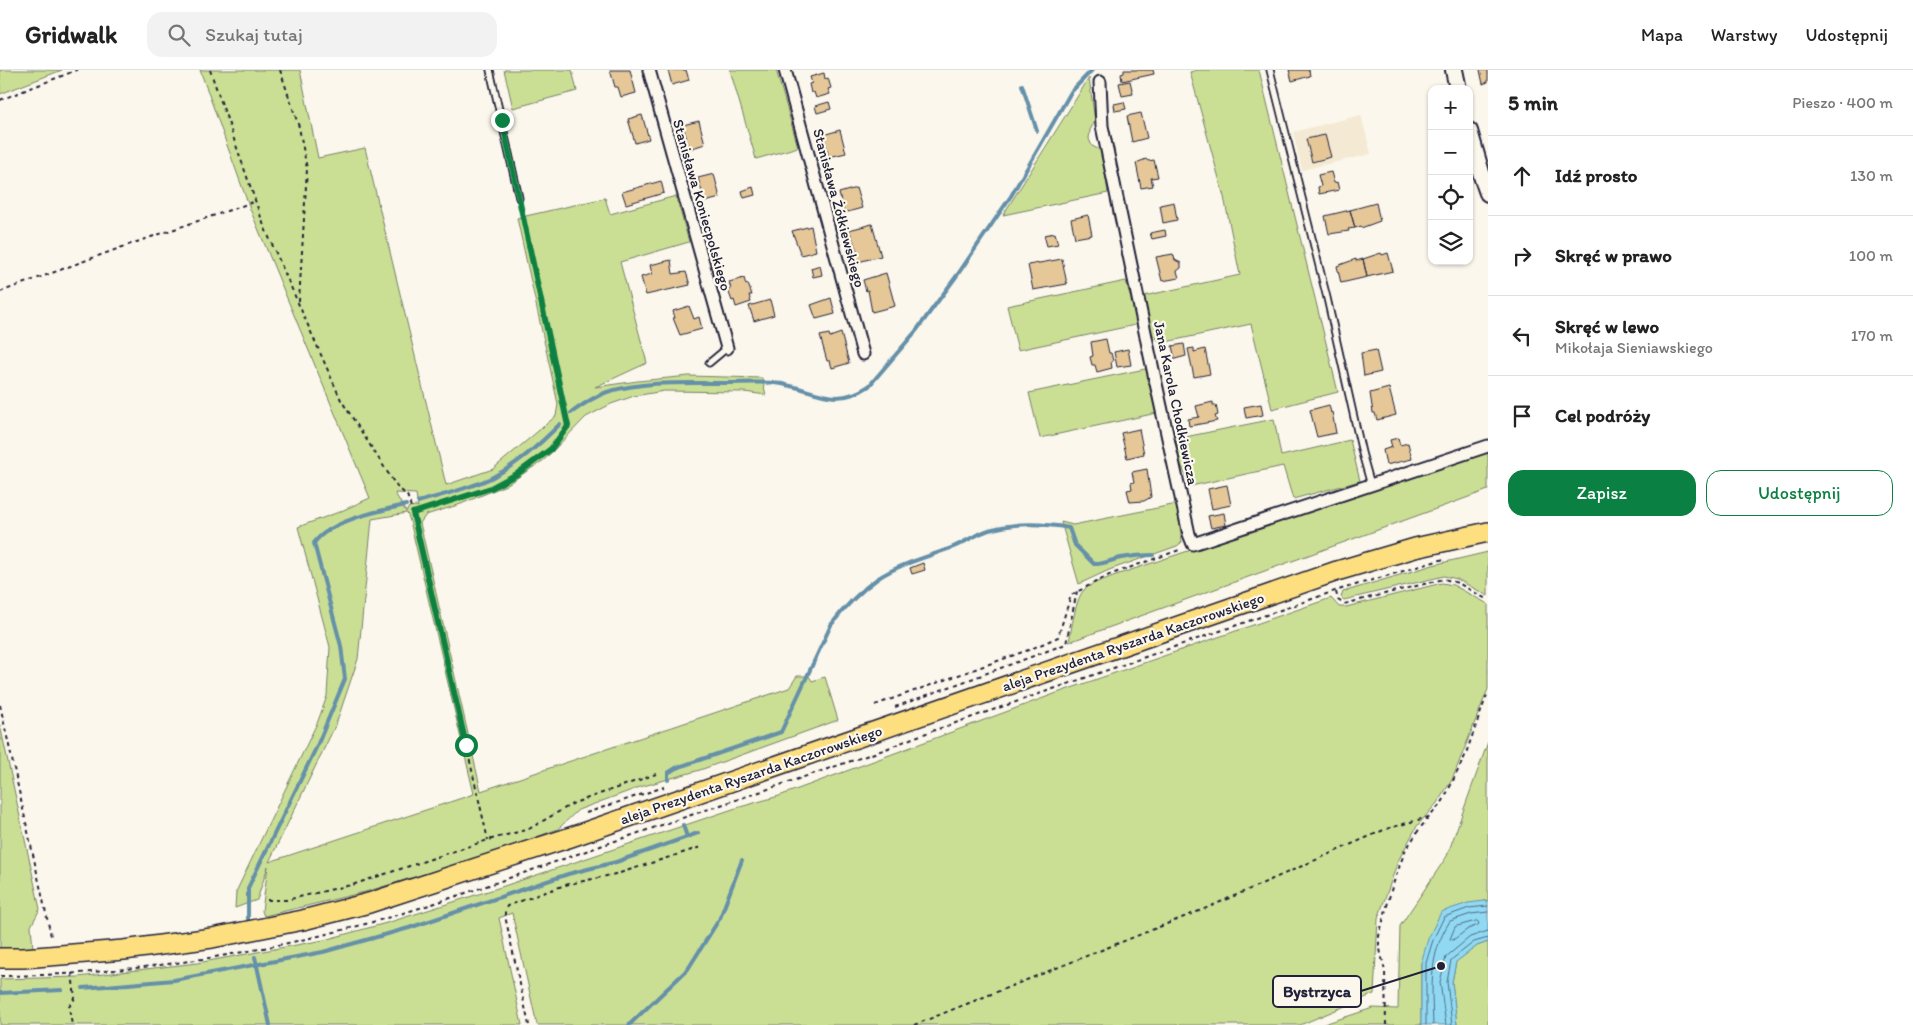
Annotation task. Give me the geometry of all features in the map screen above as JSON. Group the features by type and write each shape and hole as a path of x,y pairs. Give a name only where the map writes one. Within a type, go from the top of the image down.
{"main road":[{"name":"aleja Prezydenta Ryszarda Kaczorowskiego","path":"0,958 124,950 212,938 303,920 369,903 581,834 1337,571 1415,548 1488,532"}],"street":[{"name":"Stanisława Koniecpolskiego","path":"649,70 727,348"},
{"name":"Stanisława Żółkiewskiego","path":"785,70 863,354"},
{"path":"1454,70 1457,85"},
{"name":"Jana Karola Chodkiewicza","path":"1100,82 1102,126 1150,356 1193,544"},
{"path":"1473,145 1488,192"},
{"path":"1193,544 1488,446"}],"lane":[{"path":"490,70 519,198"},
{"path":"1270,70 1323,279 1362,453 1371,484"},
{"path":"709,363 727,348"}],"path":[{"path":"0,100 76,70"},
{"path":"210,70 264,226 341,400 397,487 407,495 413,513 488,840"},
{"path":"280,70 299,127 307,169 299,302"},
{"path":"413,513 491,488 517,474 551,449 568,426 519,198"},
{"path":"0,292 256,201"},
{"path":"875,705 1014,656 1058,637 1071,595 1109,575 1193,544"},
{"path":"1335,591 1338,600 1344,604 1444,579 1458,583 1488,600"},
{"path":"888,710 1066,644 1077,592"},
{"path":"1386,1025 1385,971 1379,945 1381,922 1400,862 1415,836 1443,800 1465,756 1488,692"},
{"path":"0,704 51,936"},
{"path":"267,900 286,900 355,884 488,840 529,829 574,804 656,774"},
{"path":"914,1025 1209,907 1386,829 1432,816"},
{"path":"529,1025 505,916 508,906 565,885 620,873 701,847"},
{"path":"72,973 75,998 68,1008 72,1025"}],"shaded area":[{"path":"1361,115 1371,154 1302,170 1293,132"}],"green space":[{"path":"0,70 62,70 0,94"},
{"path":"200,70 300,70 318,158 365,148 446,485 493,469 556,416 558,404 517,218 605,198 610,214 676,196 689,242 620,262 647,363 595,387 689,376 762,378 766,395 744,392 664,391 634,396 611,404 586,417 544,460 506,485 461,504 426,515 420,523 481,791 789,688 797,676 809,676 812,681 825,677 838,720 700,770 640,787 578,810 558,829 488,855 365,892 264,916 262,911 268,866 257,900 235,908 236,892 318,721 327,696 330,647 298,527 370,498 250,209","holes":["395,493 416,494 418,507 409,507 406,512","407,513 474,794 269,862 336,724 358,659 372,519"]},
{"path":"504,70 572,70 577,91 513,108"},
{"path":"730,70 776,70 798,147 756,159"},
{"path":"1198,70 1259,70 1338,392 1272,409 1251,324 1161,343 1152,334 1144,296 1240,275 1224,197 1190,72"},
{"path":"1089,78 1095,121 1090,130 1089,139 1092,146 1102,151 1108,193 1003,215"},
{"path":"1126,281 1137,321 1135,325 1018,350 1007,306"},
{"path":"1145,369 1148,373 1157,413 1040,438 1029,393"},
{"path":"1274,419 1281,456 1350,440 1360,481 1293,499 1283,466 1191,486 1179,461 1176,441 1180,438"},
{"path":"1488,451 1488,490 1069,642 1074,614 1081,594 1094,584 1113,576"},
{"path":"1177,505 1182,542 1177,546 1109,570 1079,584 1061,522 1073,525"},
{"path":"1488,552 1488,596 1457,579 1444,576 1344,600 1341,597 1343,592 1433,565"},
{"path":"1442,583 1453,585 1488,604 1488,689 1452,780 1437,803 1417,826 1398,861 1378,919 1374,994 1300,1025 537,1025 512,913 499,918 522,1025 0,1025 0,979 78,977 197,963 324,940 390,922 733,809 779,796 1057,693 1331,598 1339,607 1346,607"},
{"path":"0,725 40,909 31,926 33,949 0,950"},
{"path":"1488,742 1488,901 1484,901 1421,963 1421,1025 1321,1025 1373,1008 1398,1009 1400,926 1447,856"},
{"path":"1488,942 1488,1025 1457,1025 1452,982 1456,961 1477,946"}],"water":[{"path":"1488,901 1488,942 1477,946 1456,962 1452,982 1457,1025 1421,1025 1421,963 1428,939 1441,912 1468,903"}],"building":[{"path":"610,70 630,70 636,93 621,97 618,87 615,87"},
{"path":"668,70 686,70 689,80 672,85"},
{"path":"1124,70 1153,70 1154,74 1122,81 1121,74 1124,73"},
{"path":"1289,70 1309,70 1310,76 1292,81"},
{"path":"1480,70 1488,70 1488,82 1483,84"},
{"path":"824,73 825,79 828,78 831,88 828,89 830,94 816,98 814,92 811,93 809,84 812,83 810,77"},
{"path":"1130,81 1133,94 1122,96 1119,83"},
{"path":"829,102 831,109 817,113 815,106"},
{"path":"1124,102 1126,109 1115,111 1114,104"},
{"path":"1141,113 1147,138 1132,142 1127,116"},
{"path":"642,115 649,139 635,143 628,119"},
{"path":"699,121 705,144 689,149 683,125"},
{"path":"840,130 846,153 829,157 823,135"},
{"path":"1325,135 1331,157 1312,162 1306,139"},
{"path":"1146,159 1148,161 1154,160 1158,177 1151,178 1153,186 1141,188 1136,163"},
{"path":"1331,172 1334,183 1337,182 1339,190 1319,194 1318,187 1321,186 1318,175"},
{"path":"714,174 720,198 705,202 698,178"},
{"path":"661,181 664,193 626,204 622,192"},
{"path":"753,187 755,195 744,198 742,191"},
{"path":"856,188 862,208 844,213 839,193"},
{"path":"1174,202 1177,220 1163,223 1160,205"},
{"path":"1376,203 1380,221 1361,228 1361,226 1355,228 1350,210"},
{"path":"1350,210 1355,228 1348,229 1349,231 1329,234 1325,216"},
{"path":"1088,215 1092,235 1075,238 1071,219"},
{"path":"872,224 881,256 858,262 855,251 857,251 849,230"},
{"path":"811,226 816,251 801,255 792,231"},
{"path":"1165,230 1166,236 1152,239 1150,233"},
{"path":"1055,233 1058,244 1047,246 1044,235"},
{"path":"1381,253 1382,255 1388,253 1393,271 1367,277 1363,259"},
{"path":"1173,254 1175,260 1181,263 1181,268 1177,271 1179,278 1162,281 1156,257"},
{"path":"1062,259 1067,284 1033,290 1028,265"},
{"path":"1356,259 1356,261 1363,259 1367,277 1341,283 1337,266"},
{"path":"671,260 673,274 686,272 690,285 646,295 641,277 652,274 650,265"},
{"path":"820,265 822,275 813,277 811,268"},
{"path":"886,273 895,306 872,312 868,290 866,291 863,280"},
{"path":"744,278 752,295 749,295 751,302 736,307 728,290 731,289 729,282"},
{"path":"831,298 835,314 816,319 811,305"},
{"path":"770,300 774,315 754,321 749,306"},
{"path":"689,306 694,319 699,317 702,329 680,335 673,318 675,318 673,311"},
{"path":"841,333 849,363 832,368 830,361 827,361 820,336 829,334 830,337"},
{"path":"1106,339 1113,361 1111,362 1112,368 1097,372 1095,365 1092,365 1090,357 1093,356 1091,342"},
{"path":"1184,344 1186,356 1175,359 1172,346"},
{"path":"1194,348 1194,352 1205,349 1210,374 1194,377 1188,349"},
{"path":"1128,349 1131,365 1117,367 1114,352"},
{"path":"1376,350 1381,372 1364,376 1361,353"},
{"path":"1389,388 1396,415 1377,420 1375,413 1373,413 1370,393"},
{"path":"1213,402 1213,405 1216,405 1218,415 1215,416 1217,421 1189,426 1188,419 1199,417 1196,406"},
{"path":"1261,404 1263,415 1246,418 1244,407"},
{"path":"1329,405 1336,433 1317,437 1310,410"},
{"path":"1139,429 1144,454 1127,458 1121,433"},
{"path":"1398,438 1400,445 1408,443 1412,459 1386,465 1383,450 1392,447 1390,440"},
{"path":"1147,469 1151,497 1144,501 1130,502 1127,490 1132,489 1131,483 1134,482 1132,472"},
{"path":"1227,485 1231,505 1212,509 1208,489"},
{"path":"1224,513 1226,525 1211,528 1208,516"},
{"path":"923,563 925,570 912,574 910,568"}],"waterway":[{"path":"571,413 592,399 607,392 649,384 774,383 833,397 844,397 869,386 916,331 958,274 1011,196 1071,92 1092,70"},
{"path":"1022,85 1037,131"},
{"path":"418,502 464,489 491,478 528,454 560,424"},
{"path":"248,919 248,888 317,746 345,679 341,646 314,543 322,535 343,522 406,505"},
{"path":"668,780 668,773 676,768 781,732 831,625 864,589 894,569 951,548 984,532 999,527 1019,525 1039,524 1069,528 1075,545 1094,564 1125,557 1153,555"},
{"path":"683,825 687,837 698,833"},
{"path":"83,988 174,980 323,952 409,928 568,874 616,862 687,837"},
{"path":"629,1025 688,969 720,918 742,860"},
{"path":"255,957 270,1025"},
{"path":"0,993 62,990"}],"place":[{"name":"Bystrzyca","path":"1441,966"}],"route":[{"path":"466,745 413,513 491,488 517,474 551,449 568,426 502,120"}]}
